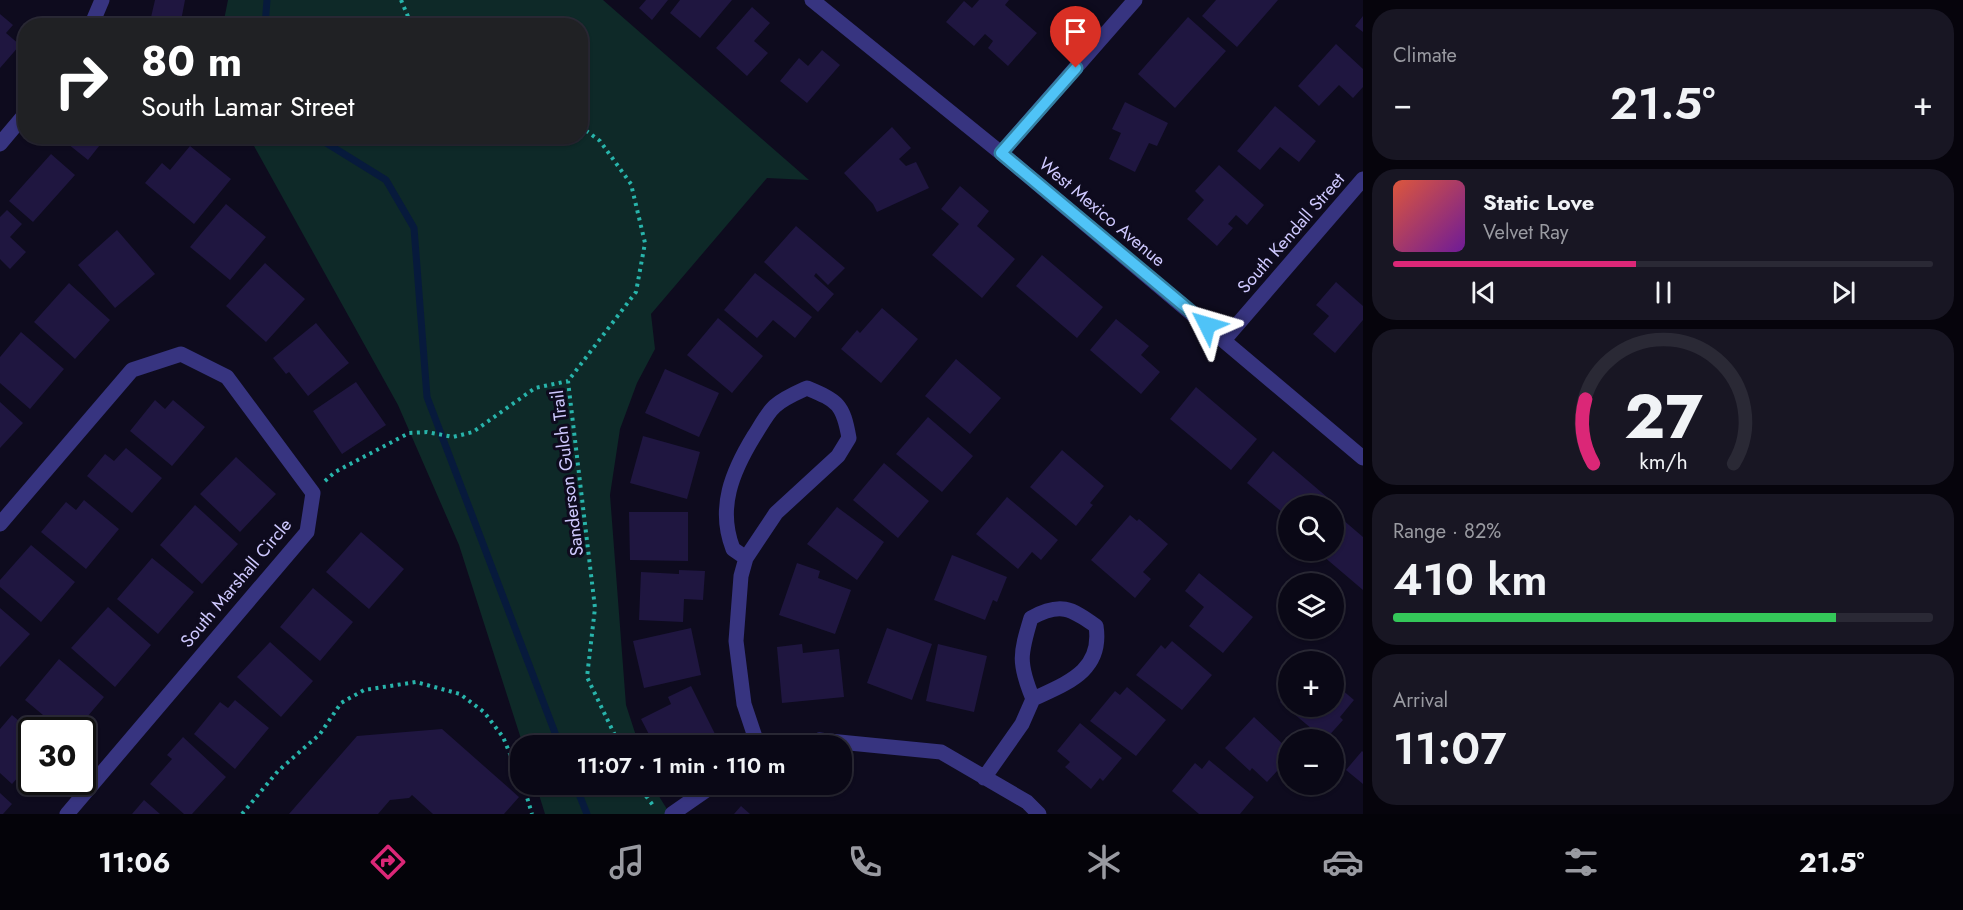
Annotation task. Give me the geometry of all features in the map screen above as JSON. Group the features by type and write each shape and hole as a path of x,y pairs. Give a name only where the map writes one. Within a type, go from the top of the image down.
{"street":[{"name":"West Mexico Avenue","path":"812,0 1001,153 1363,458"},
{"path":"1001,153 1135,0"},
{"path":"94,18 101,3"},
{"path":"1,141 18,122"},
{"name":"South Kendall Street","path":"1224,340 1363,179"},
{"path":"0,524 132,370 182,354 227,377 313,493"},
{"path":"746,558 733,549 726,526 727,496 734,473 774,407 807,388 829,397 844,412 849,438 838,456 776,513 746,558 741,576 736,641 744,704 754,735"},
{"name":"South Marshall Circle","path":"67,814 308,532 313,493"},
{"path":"984,777 1022,724 1033,699 1068,683 1091,664 1098,642 1096,626 1074,610 1050,607 1031,618 1025,636 1021,671 1033,699"},
{"path":"852,743 941,752 1028,802 1039,814"},
{"path":"672,814 699,795"}],"path":[{"path":"401,0 409,18"},
{"name":"Sanderson Gulch Trail","path":"588,132 600,141 631,184 645,243 636,292 568,381 595,609 587,677 615,735"},
{"path":"313,493 335,472 409,433 427,432 453,436 473,432 535,388 568,381"},
{"path":"242,814 278,771 320,734 341,703 364,690 416,682 460,694 484,712 503,737 510,754"},
{"path":"526,795 532,814"},
{"path":"646,795 660,814"}],"green space":[{"path":"228,0 603,0 809,180 767,178 651,314 655,349 637,383 620,429 610,495 626,705 636,735 520,735 459,545 398,405 253,144 588,144 588,18 224,18"},
{"path":"539,795 658,795 670,814 545,814"}],"building":[{"path":"155,0 185,0 182,18 151,18"},
{"path":"646,0 668,0 652,20 639,8"},
{"path":"680,0 732,0 700,38 670,13"},
{"path":"979,0 1009,0 1005,5 1037,33 1008,66 988,48 993,41 985,34 974,46 946,22 964,1 972,8"},
{"path":"1216,0 1278,0 1237,47 1202,16"},
{"path":"752,7 770,23 754,41 768,53 747,76 716,48"},
{"path":"0,14 13,25 6,33 18,43 18,47 0,68"},
{"path":"1363,16 1363,32 1355,26"},
{"path":"1188,17 1226,51 1175,108 1138,74"},
{"path":"1336,44 1363,69 1363,87 1353,98 1339,85 1319,106 1298,86"},
{"path":"822,50 840,65 807,103 780,81 799,58 808,66"},
{"path":"1125,102 1168,123 1157,146 1149,143 1135,172 1109,159 1121,133 1112,129"},
{"path":"1275,106 1316,141 1299,162 1280,147 1260,170 1237,151"},
{"path":"892,127 911,148 899,159 906,166 916,162 929,188 877,212 873,204 844,173"},
{"path":"68,144 101,144 88,160"},
{"path":"190,146 231,179 194,224 145,183 162,163 170,170"},
{"path":"51,154 75,175 33,222 9,201"},
{"path":"1219,165 1264,205 1247,225 1236,215 1228,224 1233,228 1217,246 1187,219 1204,200 1195,191"},
{"path":"960,186 989,211 977,226 1015,259 982,298 932,255 959,224 941,209"},
{"path":"226,204 266,237 230,280 190,247"},
{"path":"7,210 22,224 10,237 26,252 10,269 0,259 0,217"},
{"path":"796,226 845,268 828,285 816,273 814,276 834,294 818,312 764,262"},
{"path":"117,230 155,274 115,308 78,265"},
{"path":"1042,255 1103,307 1077,338 1016,286"},
{"path":"265,263 305,299 266,342 226,306"},
{"path":"755,273 812,317 795,338 773,320 757,338 724,310"},
{"path":"1336,282 1363,306 1363,320 1335,353 1313,334 1329,316 1316,305"},
{"path":"69,283 110,320 75,359 34,322"},
{"path":"882,308 918,339 881,383 841,349 857,330 860,333"},
{"path":"718,318 763,356 732,393 687,355"},
{"path":"1116,319 1149,346 1141,355 1160,372 1141,394 1090,350"},
{"path":"316,323 349,363 308,396 289,372 286,374 273,358"},
{"path":"21,332 64,369 30,409 0,383 0,357"},
{"path":"956,359 1001,398 970,434 925,396"},
{"path":"665,369 719,393 699,437 645,413"},
{"path":"356,382 386,425 342,454 313,411"},
{"path":"1196,387 1257,439 1231,470 1170,419"},
{"path":"155,400 165,409 173,400 205,427 172,466 130,431"},
{"path":"0,402 23,423 0,448"},
{"path":"928,417 973,456 942,492 896,454"},
{"path":"643,436 700,452 687,499 630,483"},
{"path":"126,448 162,478 132,513 87,476 105,454 114,461"},
{"path":"1062,450 1104,486 1090,503 1093,505 1076,526 1030,487"},
{"path":"1273,451 1325,495 1278,495 1278,509 1247,483"},
{"path":"236,457 276,494 240,532 200,494"},
{"path":"884,463 929,501 898,538 853,500"},
{"path":"1007,497 1058,540 1041,560 1032,552 1018,569 976,534"},
{"path":"84,500 119,529 86,569 41,532 66,502 76,510"},
{"path":"195,505 238,544 202,584 160,545"},
{"path":"837,507 884,542 857,580 807,544"},
{"path":"629,512 688,512 688,561 630,560"},
{"path":"1130,515 1137,521 1139,519 1168,544 1143,572 1151,579 1135,598 1091,560"},
{"path":"1344,521 1363,537 1363,590 1329,561 1344,561"},
{"path":"361,532 404,569 369,609 326,572"},
{"path":"31,545 75,582 41,622 0,587 0,580"},
{"path":"952,555 1007,577 997,602 993,600 985,620 934,600"},
{"path":"152,558 194,592 158,634 117,599"},
{"path":"797,563 820,571 818,578 851,590 835,634 779,615"},
{"path":"679,570 705,571 703,600 684,599 683,622 639,620 641,572 679,574"},
{"path":"1199,573 1253,617 1223,653 1189,626 1204,607 1185,591"},
{"path":"313,588 353,622 320,661 280,627"},
{"path":"108,607 151,645 115,687 71,648"},
{"path":"0,608 30,634 0,667"},
{"path":"691,628 701,675 644,688 633,641"},
{"path":"887,628 932,644 912,700 867,683"},
{"path":"1172,641 1212,675 1182,710 1136,675 1161,645 1165,649"},
{"path":"270,642 313,681 281,717 237,677"},
{"path":"802,644 803,653 839,649 844,697 782,703 777,647"},
{"path":"938,644 987,656 974,712 926,701"},
{"path":"59,659 104,697 87,717 45,717 25,700"},
{"path":"691,686 716,735 649,735 641,719 671,704 668,697"},
{"path":"1127,687 1166,720 1136,756 1090,721 1115,691 1120,695"},
{"path":"1344,692 1354,700 1344,712"},
{"path":"235,700 269,728 235,769 194,734 220,702 228,708"},
{"path":"12,715 18,720 18,777 12,784 0,773 0,729"},
{"path":"1254,717 1278,740 1278,770 1267,782 1252,768 1250,771 1225,748"},
{"path":"1298,717 1340,717 1343,720 1335,729 1312,729"},
{"path":"1080,723 1122,758 1103,781 1100,778 1091,789 1065,767 1070,762 1057,751"},
{"path":"442,729 510,789 510,795 519,797 504,814 433,814 412,795 409,798 390,800 378,814 289,814 357,736"},
{"path":"183,737 226,777 192,814 184,814 150,784 172,759 167,755"},
{"path":"1363,752 1363,784 1346,770"},
{"path":"1209,760 1254,797 1240,814 1199,814 1172,791 1195,763 1202,769"},
{"path":"0,793 12,804 3,814 0,814"},
{"path":"144,800 160,814 132,814"},
{"path":"741,806 750,814 734,814"}],"waterway":[{"path":"266,18 267,0"},
{"path":"328,144 386,180 414,228 427,397 556,735"},
{"path":"579,795 587,814"}],"route":[{"path":"1076,68 1001,153 1207,325"}]}
